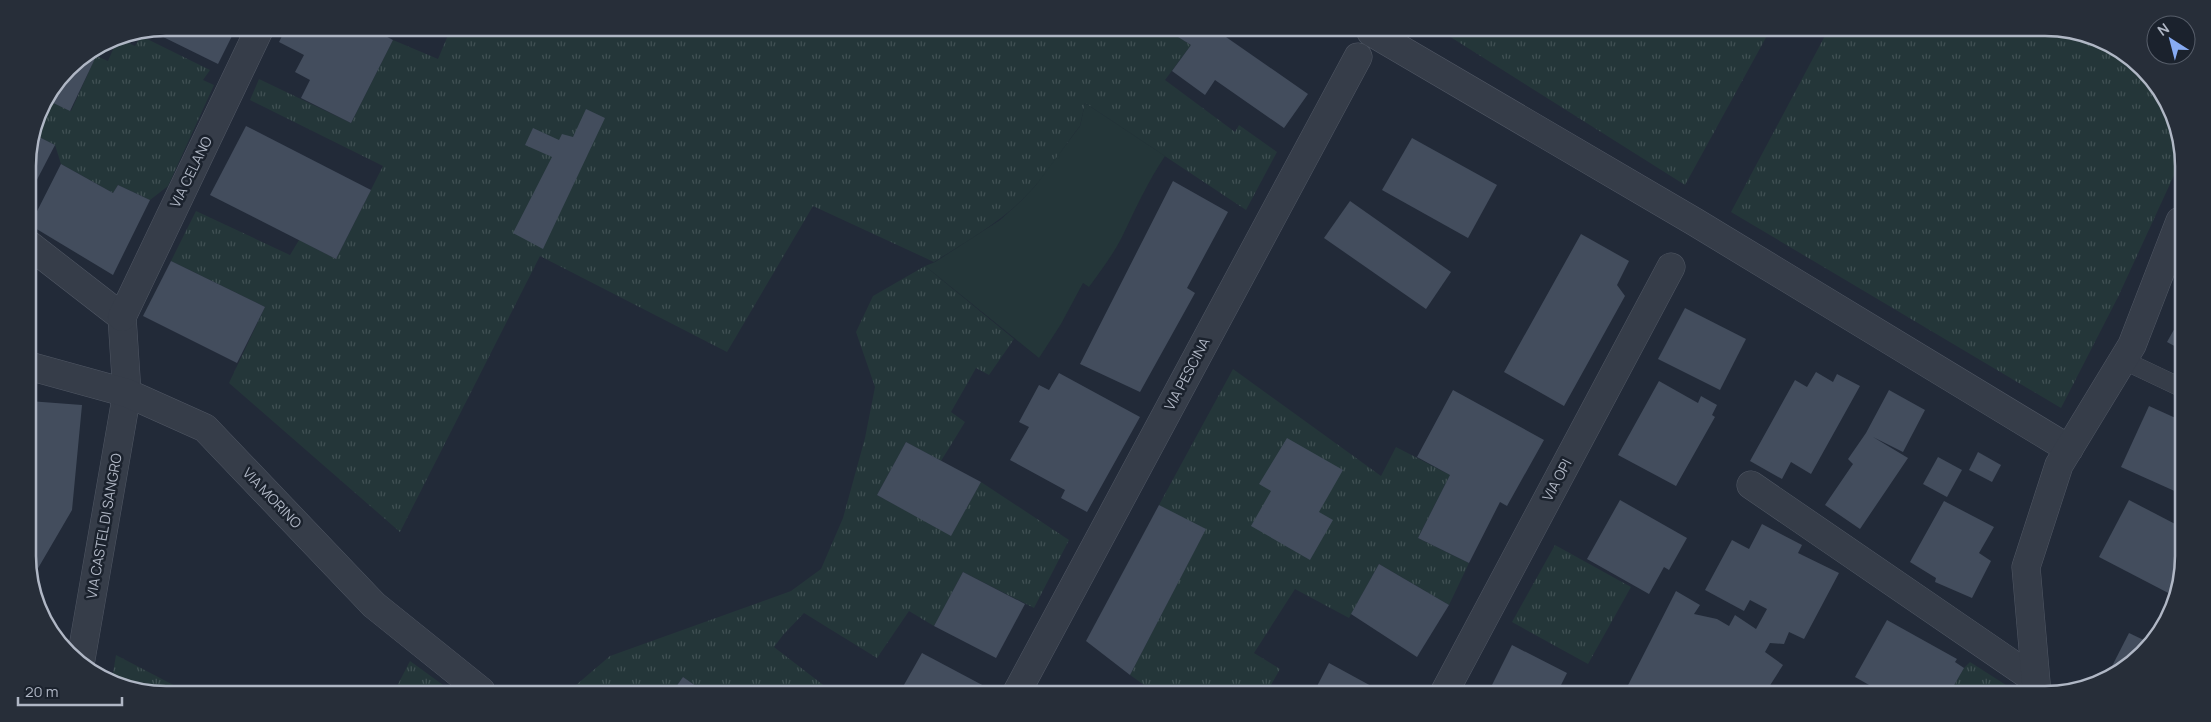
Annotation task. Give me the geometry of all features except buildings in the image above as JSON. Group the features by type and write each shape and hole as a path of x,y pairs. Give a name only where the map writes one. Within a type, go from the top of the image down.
{"street":[{"path":"1379,36 1687,217 2069,449"},
{"name":"VIA CELANO","path":"122,317 256,37"},
{"name":"VIA PESCINA","path":"1020,686 1358,57"},
{"path":"2036,685 2026,567 2059,465 2132,345 2175,234"},
{"path":"37,251 122,317"},
{"name":"VIA OPI","path":"1448,685 1671,267"},
{"name":"VIA CASTEL DI SANGRO","path":"82,655 127,393 122,317"},
{"name":"VIA MORINO","path":"36,368 127,393 204,428 374,605 476,686"},
{"path":"1751,485 2035,685"}],"lane":[{"path":"2123,360 2175,385"}],"green space":[{"path":"1178,36 1191,45 1165,80 1235,132 1239,125 1277,152 1246,210 1085,103 1080,126 1030,192 991,226 934,262 813,206 727,352 540,256 400,532 229,383 265,307 171,261 196,211 290,255 299,240 336,259 383,166 250,100 259,79 351,123 393,40 438,59 447,37"},
{"path":"1449,36 1767,36 1685,185"},
{"path":"1825,36 2045,36 2062,37 2095,46 2117,58 2130,68 2153,94 2168,124 2174,149 2175,173 2118,297 2061,408 1731,212"},
{"path":"146,38 210,70 203,80 214,85 168,186 150,200 118,185 113,193 61,164 55,145 40,137 46,116 53,103 71,111 95,57 108,61 116,46 127,42 135,46 139,39"},
{"path":"1085,103 1165,156 1147,186 1114,252 1089,287 1083,283 1061,324 1039,358 925,266 935,262 1000,220 1022,200 1036,185 1080,126"},
{"path":"925,266 1014,339 989,375 976,368 951,412 965,422 941,461 906,442 877,495 951,535 981,482 1069,540 1034,608 963,572 934,626 909,611 877,658 804,613 774,647 824,686 695,686 683,677 677,686 575,686 610,656 791,591 821,569 843,518 865,438 875,387 856,332 873,296"},
{"path":"1233,369 1381,476 1396,447 1450,475 1418,538 1469,563 1449,605 1379,564 1349,618 1295,589 1254,653 1280,669 1271,685 1145,685 1130,675 1205,530 1159,505"},
{"path":"1555,545 1631,587 1588,664 1512,622"},
{"path":"116,655 175,686 149,685 113,674"},
{"path":"410,661 444,686 397,686"},
{"path":"1970,662 2006,685 1954,685 1964,668"}]}
